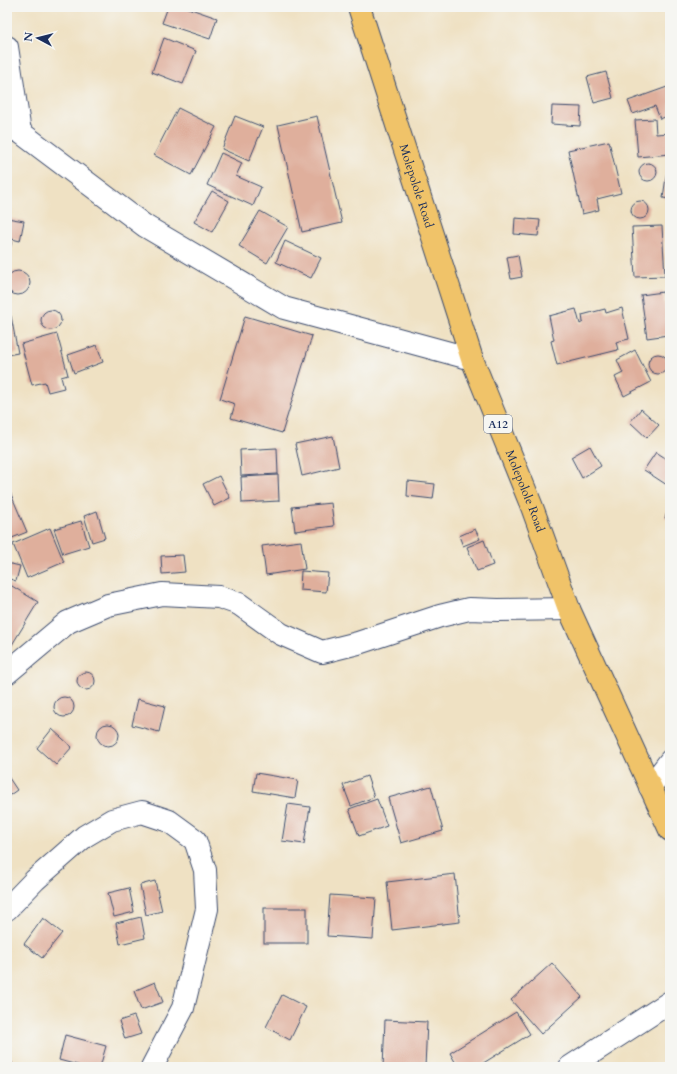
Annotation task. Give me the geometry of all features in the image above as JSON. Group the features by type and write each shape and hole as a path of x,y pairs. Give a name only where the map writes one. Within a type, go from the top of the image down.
{"main road":[{"name":"Molepolole Road","path":"359,7 472,359 532,507 569,609 670,830"}],"street":[{"path":"7,47 13,129 146,226 284,308 472,359"},
{"path":"7,673 68,622 108,605 162,594 219,597 239,604 281,634 322,652 365,641 440,616 469,609 569,609"},
{"path":"650,786 670,761"},
{"path":"7,909 36,880 85,836 112,820 142,812 169,821 195,840 205,870 207,909 183,1008 152,1067"},
{"path":"570,1067 670,1002"}],"building":[{"path":"168,7 185,7 217,18 210,39 162,23"},
{"path":"164,38 196,51 183,84 152,72"},
{"path":"606,72 613,98 594,103 587,77"},
{"path":"670,86 670,115 660,119 655,106 633,114 628,101"},
{"path":"552,106 581,107 580,126 551,124"},
{"path":"178,108 216,127 191,175 154,155"},
{"path":"235,116 263,127 249,161 222,149"},
{"path":"317,116 342,223 302,232 278,125"},
{"path":"655,119 656,134 670,133 670,154 638,157 635,120"},
{"path":"609,141 621,193 597,199 599,210 582,214 568,150"},
{"path":"221,153 242,163 236,176 261,187 253,206 207,185"},
{"path":"648,163 654,166 657,172 654,178 648,181 642,178 639,172 642,166"},
{"path":"667,170 670,171 670,199 663,198"},
{"path":"212,191 229,201 212,232 194,222"},
{"path":"640,201 646,204 649,210 646,216 640,219 634,216 631,210 634,204"},
{"path":"260,211 288,227 267,263 239,246"},
{"path":"7,218 24,221 20,241 12,239 8,261"},
{"path":"515,218 540,220 538,236 514,234"},
{"path":"662,226 665,276 635,277 632,227"},
{"path":"285,241 321,258 311,278 276,262"},
{"path":"518,255 522,277 511,279 507,257"},
{"path":"18,271 26,275 30,283 26,291 18,295 10,291 6,283 10,275"},
{"path":"663,292 668,335 647,338 641,295"},
{"path":"622,308 629,339 616,342 618,350 557,365 551,341 554,340 549,316 576,309 580,324 583,322 582,315 605,309 606,313"},
{"path":"47,310 55,310 61,316 61,324 55,330 47,330 41,324 41,316"},
{"path":"7,316 11,316 18,353 7,355"},
{"path":"245,316 312,336 282,433 231,418 235,404 220,399"},
{"path":"57,334 68,375 61,377 64,388 48,392 45,382 32,385 21,344"},
{"path":"97,345 103,362 74,373 68,355"},
{"path":"635,350 651,382 624,396 615,377 623,373 617,360"},
{"path":"658,354 665,357 668,364 665,371 658,374 651,371 648,364 651,357"},
{"path":"641,409 659,425 647,438 630,422"},
{"path":"333,436 339,467 302,476 295,444"},
{"path":"590,446 601,466 582,478 571,457"},
{"path":"277,448 278,474 241,476 240,450"},
{"path":"656,452 670,461 670,487 644,470"},
{"path":"278,475 279,501 242,503 241,477"},
{"path":"219,476 230,498 214,506 203,484"},
{"path":"408,481 435,484 433,499 407,496"},
{"path":"7,485 27,532 7,540"},
{"path":"331,503 334,526 295,531 292,507"},
{"path":"670,504 670,520 665,518"},
{"path":"97,511 105,538 92,542 84,516"},
{"path":"81,521 89,546 63,554 54,529"},
{"path":"50,528 64,562 27,578 13,544"},
{"path":"475,529 480,539 463,546 459,536"},
{"path":"484,540 493,565 477,571 467,547"},
{"path":"301,541 305,569 266,575 262,546"},
{"path":"183,555 185,572 162,574 161,556"},
{"path":"7,563 20,566 16,581 7,578"},
{"path":"301,571 328,573 326,592 300,590"},
{"path":"7,583 38,602 7,653"},
{"path":"82,672 90,672 95,677 93,688 90,690 82,690 77,685 77,677"},
{"path":"64,697 71,700 74,707 71,714 64,717 57,714 54,707 57,700"},
{"path":"138,699 165,706 159,732 132,725"},
{"path":"108,724 116,727 119,735 116,743 108,746 100,743 97,735 100,727"},
{"path":"52,729 72,747 56,765 37,748"},
{"path":"256,773 298,780 295,798 253,791"},
{"path":"7,775 17,790 7,797"},
{"path":"367,776 374,797 351,806 343,785"},
{"path":"431,786 443,831 401,843 388,798"},
{"path":"377,799 387,826 359,836 349,809"},
{"path":"288,804 310,807 304,844 282,841"},
{"path":"455,874 460,922 392,930 387,882"},
{"path":"155,881 162,911 146,915 140,885"},
{"path":"129,888 134,912 114,917 108,893"},
{"path":"330,895 376,898 373,939 327,936"},
{"path":"264,908 307,908 307,943 264,943"},
{"path":"141,917 145,938 120,944 116,923"},
{"path":"43,918 62,933 42,958 24,944"},
{"path":"552,963 582,997 541,1034 511,1000"},
{"path":"155,982 163,1002 141,1010 134,991"},
{"path":"282,995 306,1007 290,1040 266,1027"},
{"path":"516,1012 530,1034 477,1067 458,1067 450,1053"},
{"path":"134,1016 141,1034 125,1039 119,1021"},
{"path":"385,1020 427,1022 425,1067 383,1067"},
{"path":"65,1035 106,1046 100,1067 85,1067 59,1060"},
{"path":"7,1052 14,1067 7,1067"}]}
